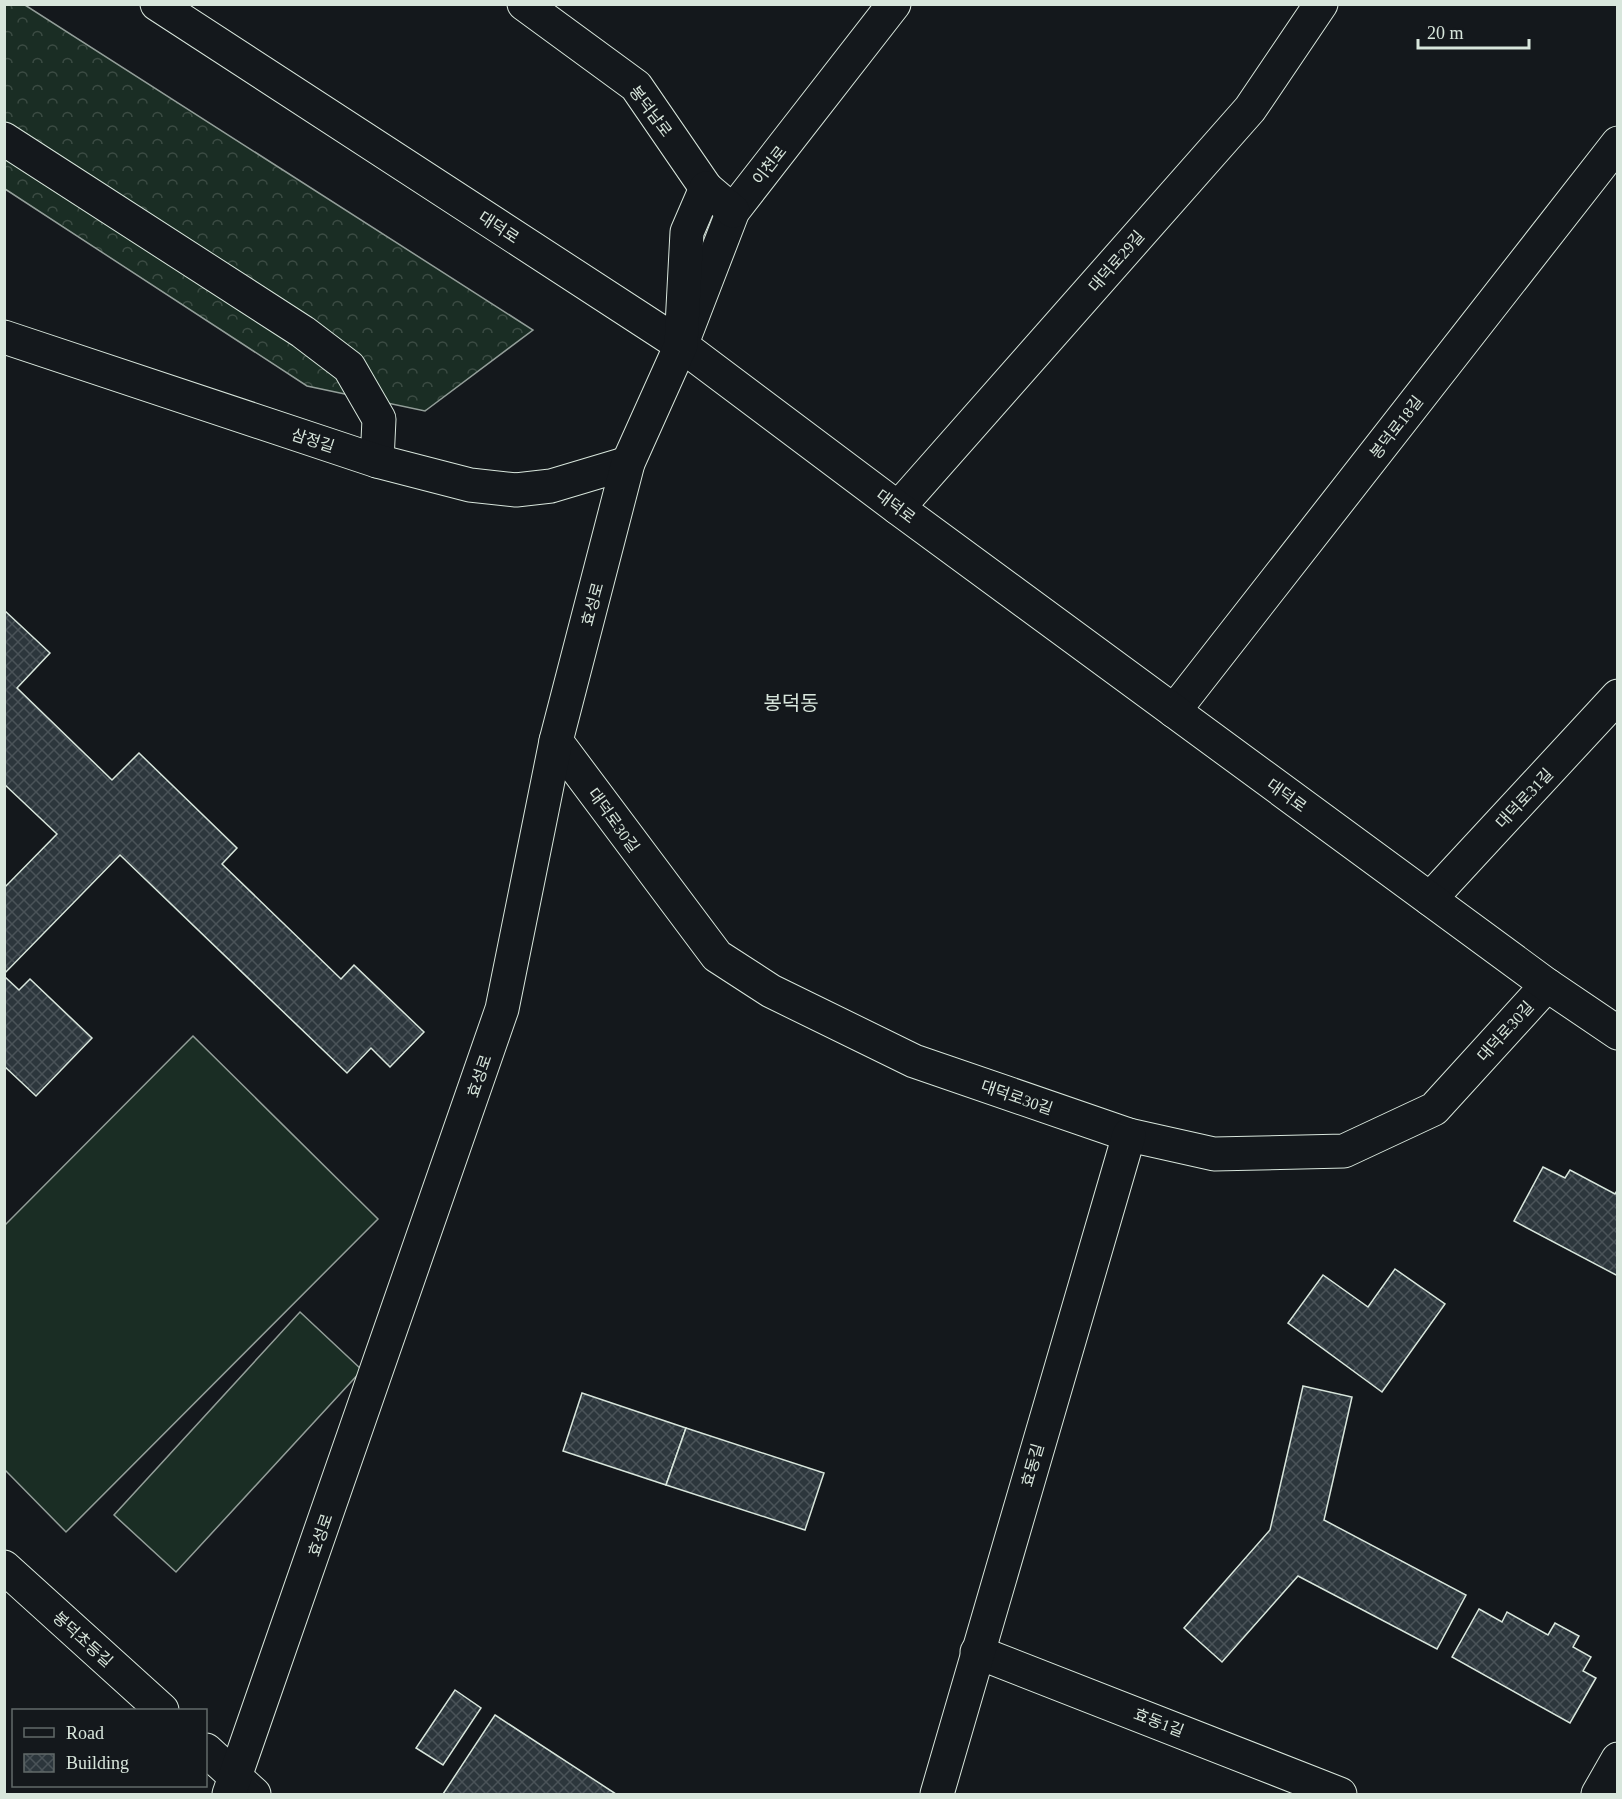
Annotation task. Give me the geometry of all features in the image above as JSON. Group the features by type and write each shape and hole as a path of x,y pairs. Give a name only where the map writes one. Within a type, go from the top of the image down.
{"street":[{"name":"대덕로","path":"157,4 681,345 898,508 1546,985 1615,1027"},
{"name":"봉덕남로","path":"524,4 636,86 706,188 733,211"},
{"name":"이천로","path":"681,345 733,211 894,4"},
{"name":"대덕로29길","path":"898,508 1250,109 1321,4"},
{"path":"4,139 303,332 349,367 379,419 376,461"},
{"name":"봉덕로18길","path":"1174,711 1617,143"},
{"path":"681,345 687,232 706,188"},
{"name":"삼정길","path":"4,337 376,461 470,486 516,490 551,486 628,463"},
{"name":"효성로","path":"240,1789 502,1008 556,741 628,463 681,345"},
{"name":"대덕로31길","path":"1430,899 1617,696"},
{"name":"대덕로30길","path":"556,741 717,956 771,991 914,1061 1129,1135 1214,1154 1344,1151 1434,1109 1546,985"},
{"name":"효동길","path":"937,1794 1129,1135"},
{"name":"봉덕초등길","path":"4,1567 161,1709"},
{"name":"효동1길","path":"977,1652 1340,1794"},
{"path":"207,1751 240,1789"},
{"path":"1598,1794 1617,1759"}],"green space":[{"path":"4,5 25,5 533,330 425,411 307,386 5,189"},
{"path":"193,1036 378,1219 66,1532 5,1470 5,1225"},
{"path":"300,1312 362,1370 176,1572 114,1515"}],"building":[{"path":"4,610 50,653 17,688 112,780 139,753 237,848 222,864 341,979 354,965 424,1032 390,1067 371,1048 347,1073 120,855 4,974 4,888 57,834 4,784"},
{"path":"4,976 19,990 30,979 92,1038 36,1096 4,1066"},
{"path":"1543,1167 1565,1178 1570,1170 1615,1194 1618,1189 1618,1276 1514,1221"},
{"path":"1395,1269 1445,1304 1382,1392 1288,1323 1323,1275 1368,1307"},
{"path":"1303,1386 1352,1397 1324,1520 1466,1595 1437,1649 1298,1576 1222,1662 1184,1628 1270,1530"},
{"path":"582,1393 686,1428 666,1485 563,1451"},
{"path":"686,1428 824,1473 805,1530 666,1485"},
{"path":"1479,1609 1502,1622 1507,1612 1548,1635 1555,1623 1579,1636 1573,1647 1591,1657 1583,1671 1596,1678 1570,1723 1452,1657"},
{"path":"455,1690 481,1708 443,1765 416,1748"},
{"path":"495,1715 616,1794 443,1794"}],"district":[{"name":"봉덕동","path":"791,703"}]}
